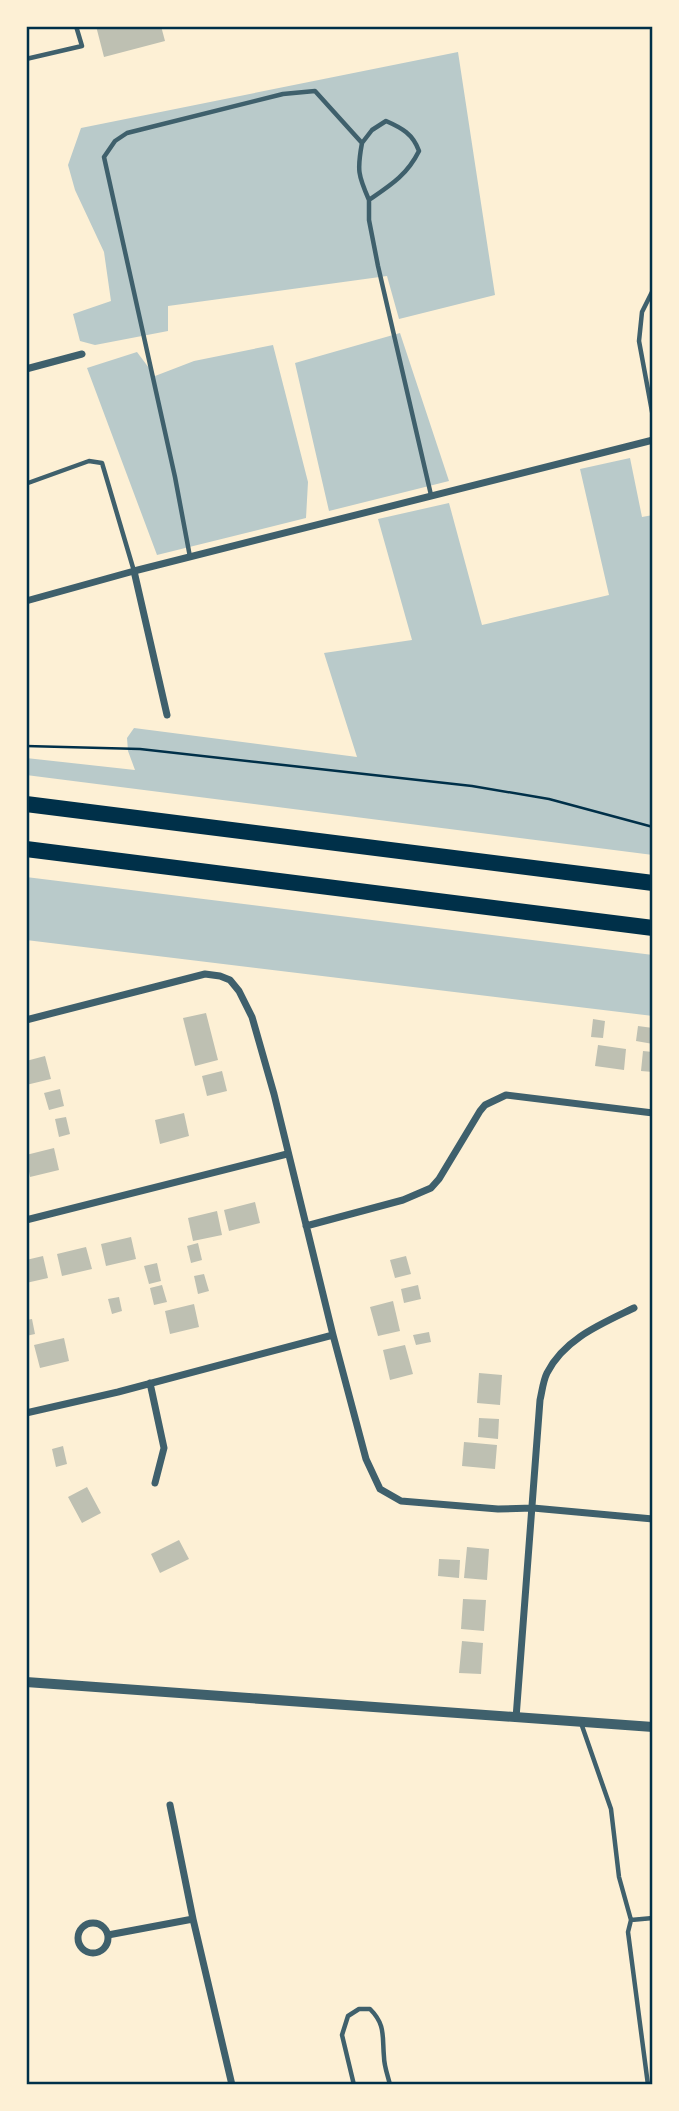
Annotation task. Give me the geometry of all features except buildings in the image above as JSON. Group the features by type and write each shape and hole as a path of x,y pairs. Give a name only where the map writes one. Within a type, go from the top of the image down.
{"highway":[{"path":"26,804 653,883"},
{"path":"26,849 653,928"}],"street":[{"path":"26,369 82,354"},
{"path":"26,601 134,571 653,440"},
{"path":"134,571 167,715"},
{"path":"26,1020 205,974 230,980 239,991 252,1017 366,1459 380,1489 401,1501 653,1518"},
{"path":"306,1226 403,1200 431,1188 480,1111 485,1105 506,1094 653,1113"},
{"path":"26,1220 288,1154"},
{"path":"516,1718 540,1400 546,1374 561,1353 576,1339 634,1308"},
{"path":"26,1413 333,1335"},
{"path":"150,1383 164,1448 155,1483"},
{"path":"26,1682 653,1727"},
{"path":"170,1805 193,1919 232,2085"},
{"path":"108,1936 193,1919"},
{"path":"99,1924 108,1936 103,1948 95,1952 86,1951 79,1944 78,1933 84,1925 99,1924"}],"lane":[{"path":"26,59 82,46 76,26"},
{"path":"190,557 176,477 104,157 115,141 127,132 283,94 315,91 362,143"},
{"path":"369,200 394,183 411,166 419,151 415,140 403,128 386,121 372,130 362,143 358,166 369,200 369,220 378,266 431,496"},
{"path":"653,290 642,312 639,341 653,417"},
{"path":"28,483 89,461 102,463 134,571"},
{"path":"580,1722 611,1809 619,1877 631,1920 628,1932 648,2085"},
{"path":"631,1920 653,1918"},
{"path":"354,2085 342,2035 348,2016 359,2009 370,2009 380,2018 390,2085"}],"path":[{"path":"26,746 139,749 472,786 549,799 653,827"}],"shaded area":[{"path":"458,52 495,295 399,319 387,276 168,306 168,331 95,345 80,341 73,314 111,301 104,252 75,190 68,165 81,128"},
{"path":"400,333 449,481 329,511 295,363"},
{"path":"273,345 308,482 306,518 157,555 87,368 137,352 155,376 194,361"},
{"path":"630,458 642,517 653,515 653,855 26,775 26,758 135,770 128,751 127,738 134,728 357,757 324,653 412,640 378,519 449,503 482,625 609,595 580,469"},
{"path":"26,877 653,955 653,1016 26,940"}]}
